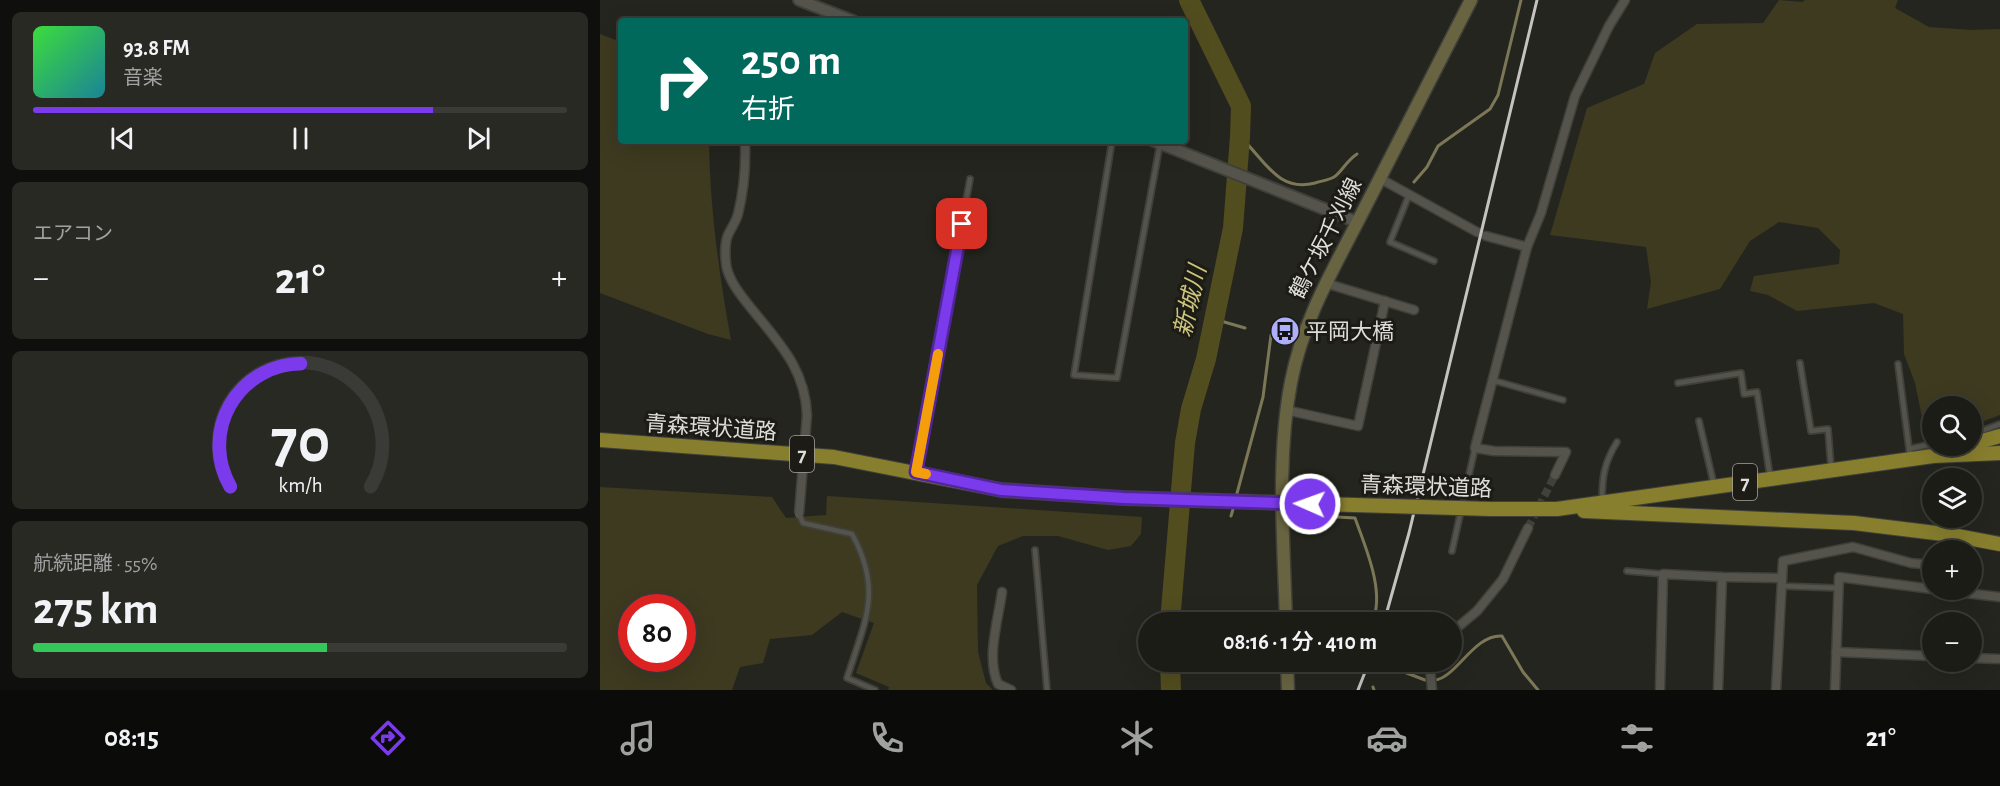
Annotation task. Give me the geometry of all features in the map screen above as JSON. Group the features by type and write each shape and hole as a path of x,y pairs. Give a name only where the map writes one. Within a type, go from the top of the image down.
{"highway":[{"path":"1982,441 2000,436"},
{"name":"青森環状道路","path":"600,440 834,456 1001,490 1124,498 1491,509 1557,509 1832,470 1922,452"},
{"name":"青森環状道路","path":"1982,452 2000,453"},
{"path":"1557,509 1854,524 1952,535 2000,544"}],"main road":[{"name":"鶴ケ坂千刈線","path":"1286,612 1283,476 1286,410 1301,340 1325,283 1471,0"},
{"path":"1287,672 1288,690"}],"street":[{"path":"799,0 845,18"},
{"path":"1554,475 1566,452 1494,451 1475,448 1527,247 1541,213 1575,96 1609,26 1625,0"},
{"path":"745,144 745,174 737,218 726,238 726,264 731,279 742,296 789,357 801,379 806,396 807,415 799,514"},
{"path":"1162,144 1357,222"},
{"path":"1379,178 1482,234 1527,247"},
{"path":"1325,283 1414,310"},
{"path":"1286,410 1358,426 1385,301"},
{"path":"1462,624 1477,611 1503,579 1528,528"},
{"path":"1950,540 1952,535"},
{"path":"1776,690 1783,561 1853,547 1922,564"},
{"path":"1660,690 1663,574 1781,582"},
{"path":"1718,690 1722,577"},
{"path":"1835,690 1839,577 1922,588"},
{"path":"1002,592 993,672 998,684 1011,690"},
{"path":"1982,595 2000,597"},
{"path":"1836,652 1922,656"},
{"path":"1982,658 2000,659"},
{"path":"1430,672 1432,690"}],"lane":[{"path":"1112,144 1074,375 1117,378 1157,144"},
{"path":"916,472 970,179"},
{"path":"1409,195 1390,242 1434,261"},
{"path":"1800,363 1811,432 1827,429 1832,470"},
{"path":"1898,364 1910,454"},
{"path":"1678,383 1741,373 1744,394 1757,392 1770,478"},
{"path":"1492,380 1563,400"},
{"path":"1699,421 1715,486"},
{"path":"1982,431 2000,424"},
{"path":"1602,502 1602,479 1608,458 1617,442"},
{"path":"1452,551 1475,448"},
{"path":"799,514 803,523 852,534 863,554 870,586 867,616 847,678 875,690"},
{"path":"1035,550 1047,690"},
{"path":"1627,571 1663,574"},
{"path":"1781,582 1838,588"}],"shaded area":[{"path":"1779,0 1802,2 1805,0 1898,0 1895,8 1929,27 1971,30 2000,29 2000,415 1982,422 1982,396 1922,396 1922,417 1915,383 1904,354 1903,314 1874,303 1797,311 1768,295 1750,291 1754,276 1839,264 1840,250 1818,228 1779,222 1750,241 1720,289 1647,309 1651,282 1646,247 1550,235 1587,108 1644,84 1655,53 1697,24 1763,23"},
{"path":"600,34 618,41 618,144 709,144 716,241 731,340 708,334 600,293"},
{"path":"600,487 772,497 786,518 826,515 827,496 1142,517 1141,534 1131,546 1108,550 1058,536 1023,536 998,546 977,585 978,652 986,683 993,690 888,690 889,687 856,673 874,623 842,612 812,635 770,639 763,663 740,667 732,690 600,690"}],"waterway":[{"name":"新城川","path":"1171,612 1185,443 1191,409 1206,359 1233,228 1241,106 1189,0"},
{"path":"1414,182 1427,167 1438,146 1490,109 1498,95 1521,0"},
{"path":"1240,137 1281,179 1302,185 1334,177 1357,154"},
{"path":"1214,319 1245,328"},
{"path":"1236,497 1263,397 1271,335"},
{"path":"1231,516 1234,506"},
{"path":"1302,515 1355,518 1372,570 1377,597 1375,612"},
{"path":"1435,680 1450,672 1483,642 1492,637 1502,636 1523,672 1538,690"},
{"name":"新城川","path":"1170,672 1171,690"},
{"path":"1404,672 1425,680"}],"tunnel":[{"path":"1528,528 1555,475"}],"railway":[{"path":"1387,612 1409,533 1537,0"},
{"path":"1358,690 1365,672"}],"slow traffic":[{"path":"926,474 916,472 938,354"}],"place":[{"name":"平岡大橋","path":"1285,331"}],"route":[{"path":"962,224 916,472 1001,490 1124,498 1310,504"}]}
